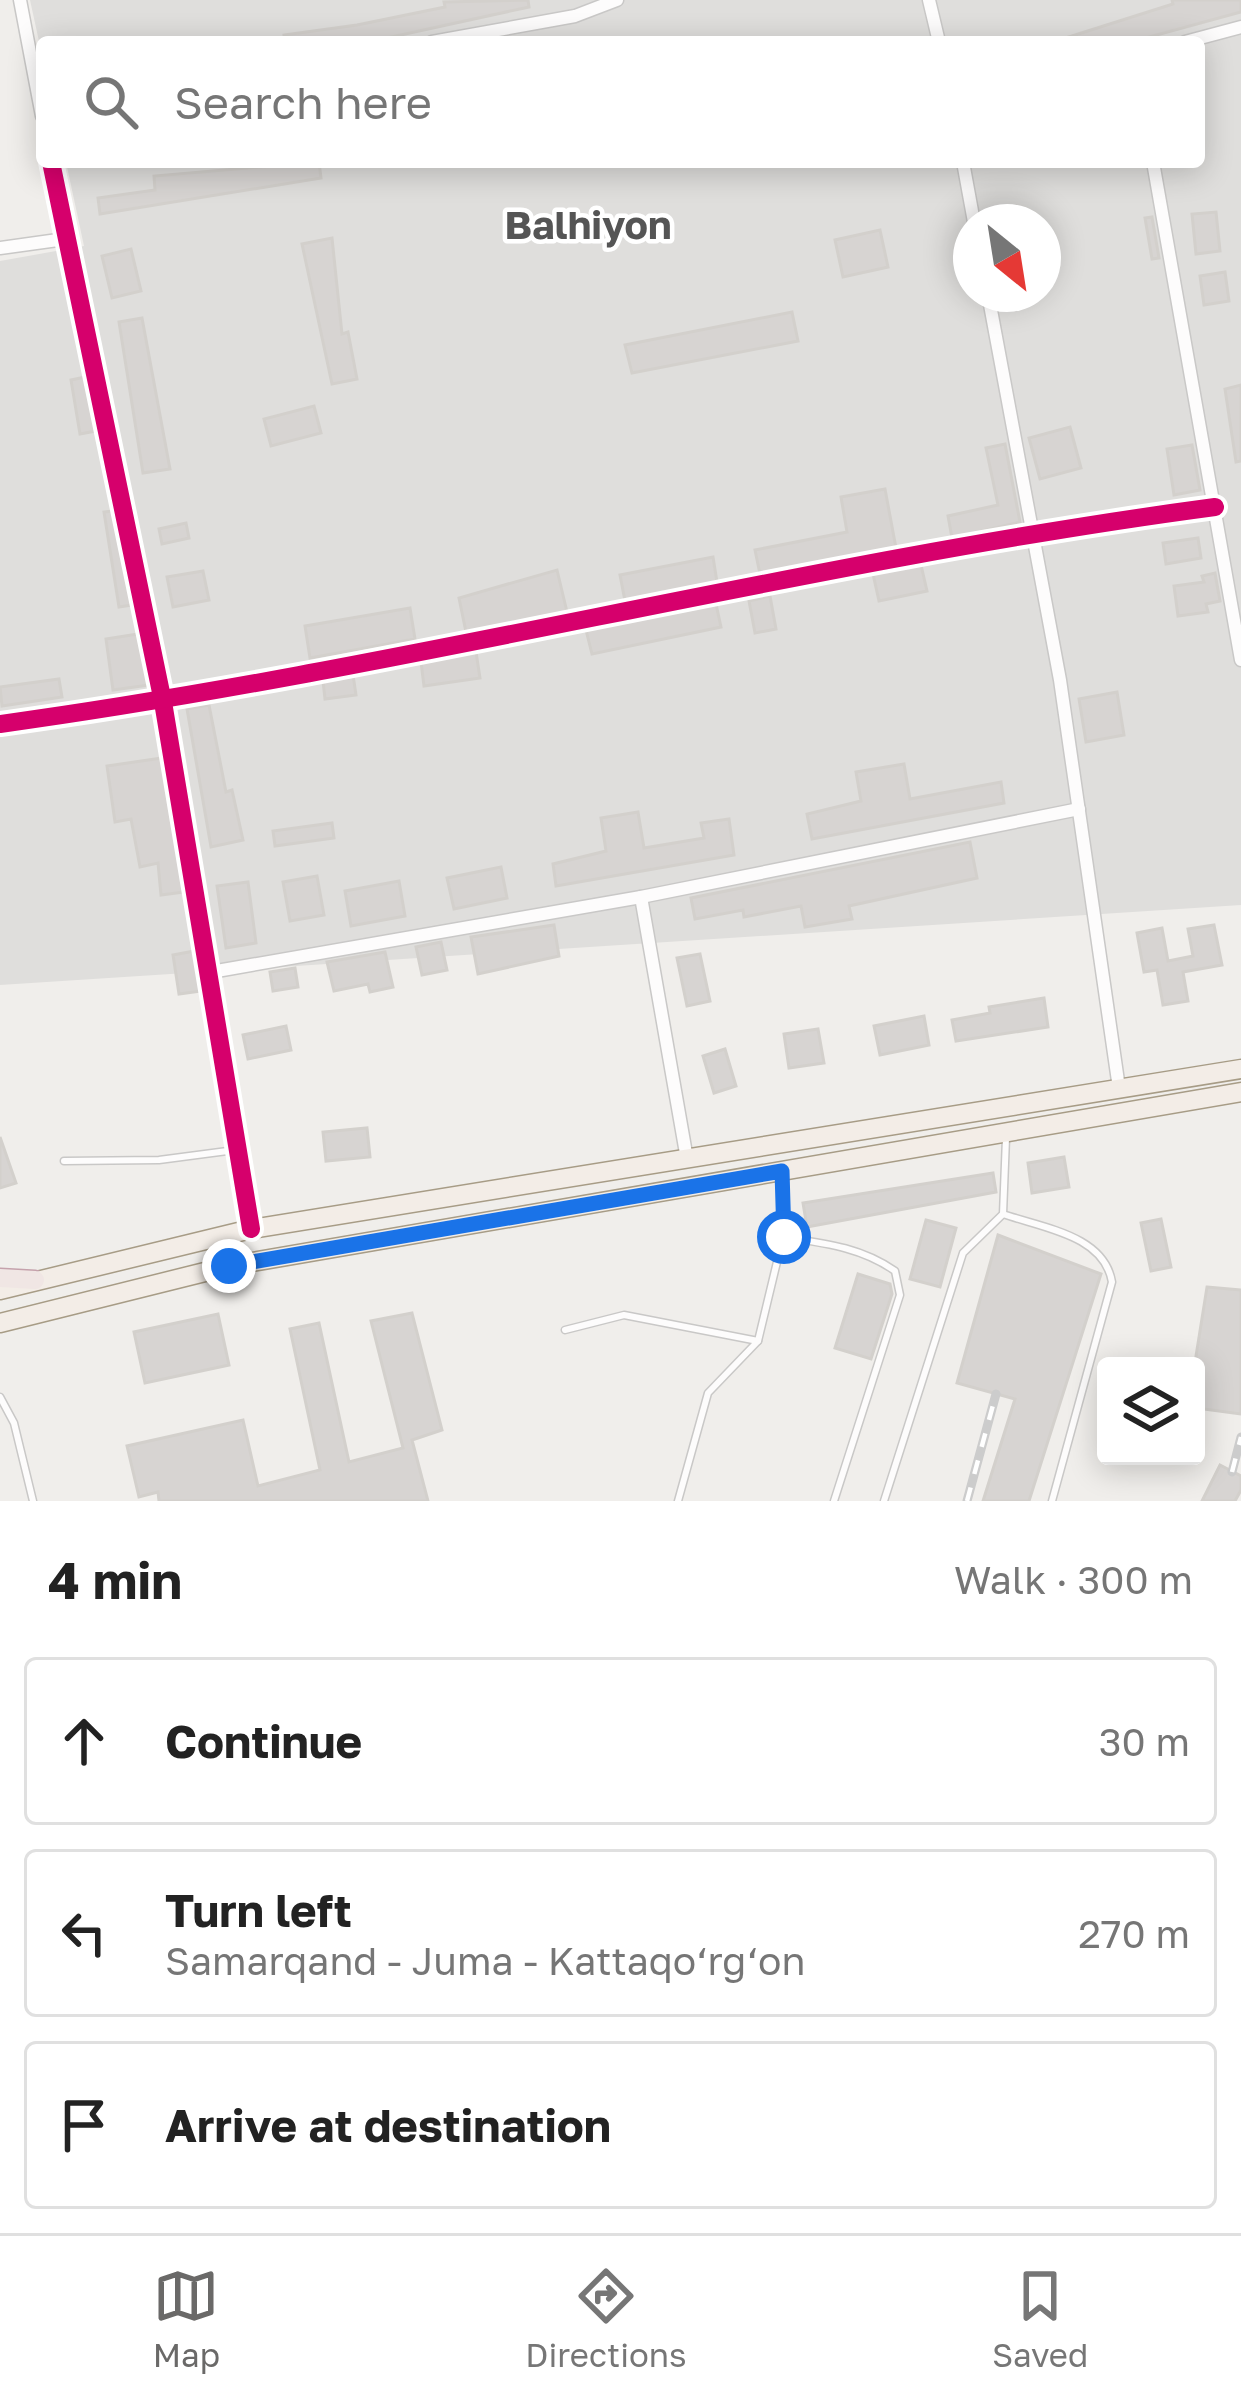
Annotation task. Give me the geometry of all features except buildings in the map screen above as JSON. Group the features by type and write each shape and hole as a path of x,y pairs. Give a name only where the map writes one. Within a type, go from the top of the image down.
{"highway":[{"path":"0,1278 35,1280"}],"main road":[{"path":"0,1290 251,1229 1241,1069"},
{"path":"0,1323 229,1266 1241,1092"}],"street":[{"path":"20,0 36,83"},
{"path":"465,36 575,16 617,0"},
{"path":"929,0 938,36"},
{"path":"1205,37 1241,27"},
{"path":"52,168 163,702 251,1229"},
{"path":"964,168 971,204"},
{"path":"1154,168 1241,660"},
{"path":"0,248 65,238"},
{"path":"991,312 1079,809 1119,1088"},
{"path":"0,724 163,702 1032,531 1214,507"},
{"path":"211,972 641,897 1079,809"},
{"path":"641,897 687,1159"}],"lane":[{"path":"884,1501 963,1252 1003,1214 1006,1134"},
{"path":"64,1161 159,1160 239,1150"},
{"path":"678,1501 708,1393 758,1341 784,1237 782,1171"},
{"path":"1003,1214 1093,1246 1109,1264 1112,1282 1052,1501"},
{"path":"784,1237 853,1248 880,1261 895,1271 900,1295 834,1501"},
{"path":"566,1330 624,1315 758,1341"},
{"path":"0,1397 14,1424 33,1501"}],"shaded area":[{"path":"30,0 1241,0 1241,905 0,985 0,261 84,246 67,168 1205,168 1205,36 38,36"}],"railway":[{"path":"967,1501 996,1394"},
{"path":"1232,1472 1241,1437"}],"cycle path":[{"path":"52,168 163,702 251,1229"},
{"path":"0,724 305,674 910,556 1215,507"}],"district":[{"name":"Balhiyon","path":"588,225"}],"route":[{"path":"229,1266 782,1171 784,1237"}]}
